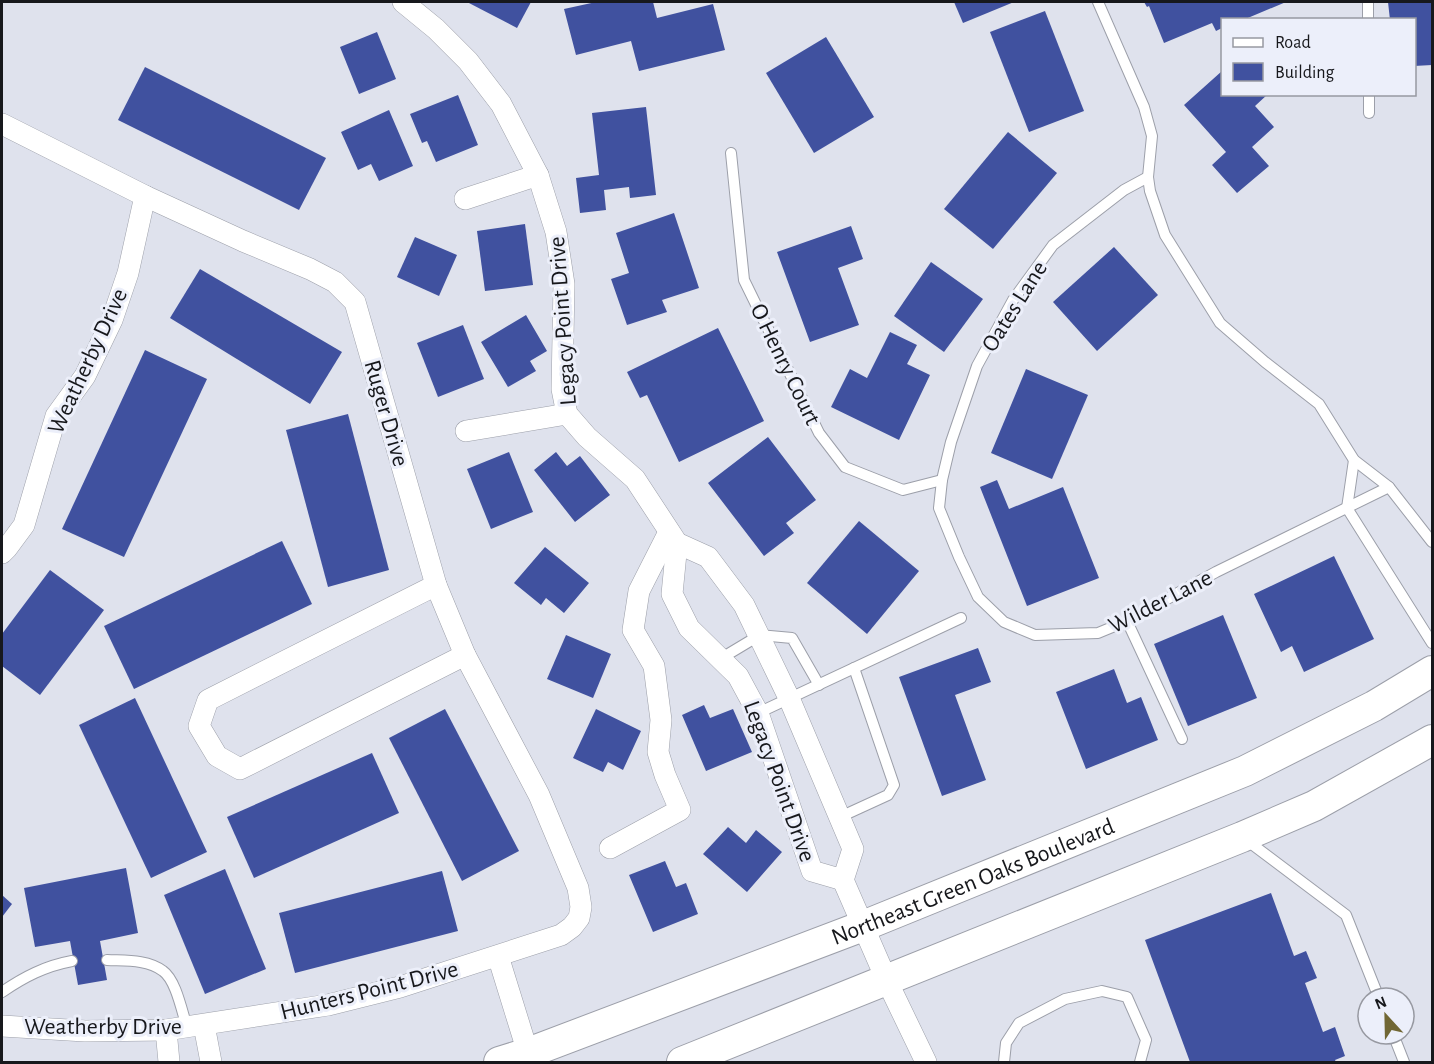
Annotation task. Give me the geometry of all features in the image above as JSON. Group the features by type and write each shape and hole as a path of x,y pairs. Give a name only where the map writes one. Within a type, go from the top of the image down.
{"main road":[{"name":"Northeast Green Oaks Boulevard","path":"499,1062 863,926 1245,771 1374,706 1432,671"},
{"path":"682,1062 1242,837 1314,806 1432,740"}],"street":[{"name":"Legacy Point Drive","path":"403,2 436,29 468,61 501,104 538,175 556,232 564,284 562,389 567,414 587,437 635,479 673,537 708,557 744,605 789,698 853,849 843,880 887,981 926,1062"},
{"name":"Ruger Drive","path":"2,124 145,196 310,269 335,282 355,302 436,585 465,655 539,795 578,888"},
{"path":"465,199 538,175"},
{"name":"Weatherby Drive","path":"2,552 8,548 24,525 56,416 85,376 112,320 128,273 145,196"},
{"path":"466,431 567,414"},
{"name":"Legacy Point Drive","path":"673,537 672,594 689,628 738,676 758,713 812,871 843,880"},
{"path":"610,848 680,810 658,752 661,720 654,666 633,630 639,591 673,537"},
{"path":"436,585 208,700 199,726 217,756 240,769 465,655"},
{"name":"Hunters Point Drive","path":"195,1026 328,1005 400,987 561,935 579,918 581,907 578,888"},
{"path":"498,956 528,1053"},
{"name":"Weatherby Drive","path":"2,1026 86,1031 166,1030 195,1026"},
{"path":"195,1026 211,1062"},
{"path":"166,1030 170,1062"}],"lane":[{"path":"1098,2 1144,107 1152,136 1148,177 1150,191 1165,235 1220,324 1319,404 1354,460 1389,487 1432,542"},
{"path":"1368,2 1368,18"},
{"path":"1369,96 1369,113"},
{"name":"O Henry Court","path":"731,153 744,280 819,433 845,467 903,490 942,480"},
{"name":"Oates Lane","path":"942,480 951,442 977,366 1013,300 1053,245 1124,190 1148,177"},
{"path":"1354,460 1347,508 1432,643"},
{"name":"Wilder Lane","path":"942,480 939,508 978,597 1004,622 1035,635 1098,633 1126,621 1216,572 1389,487"},
{"path":"758,713 961,618"},
{"path":"1126,621 1182,739"},
{"path":"720,659 759,635 792,638 819,685"},
{"path":"840,817 888,795 894,785 854,668"},
{"path":"1242,837 1346,915 1374,986"},
{"path":"107,960 138,961 163,971 195,1026"},
{"path":"2,992 27,975 55,964 72,961"},
{"path":"1004,1062 1006,1043 1019,1023 1065,999 1102,991 1127,996 1146,1040 1140,1062"},
{"path":"1398,1046 1404,1062"}],"building":[{"path":"467,2 531,2 517,28"},
{"path":"596,2 653,2 657,18 713,4 725,50 639,71 631,41 576,55 564,9"},
{"path":"954,2 1014,2 963,23"},
{"path":"1144,2 1286,2 1248,18 1221,18 1221,28 1216,31 1212,23 1164,43 1149,6 1147,7"},
{"path":"1388,2 1432,2 1432,65 1416,66 1416,18 1390,18"},
{"path":"1045,11 1084,111 1029,132 990,32"},
{"path":"377,32 396,79 359,94 340,47"},
{"path":"826,37 874,117 814,153 766,73"},
{"path":"145,67 326,158 299,210 118,120"},
{"path":"1221,72 1221,96 1266,96 1255,106 1274,127 1252,147 1269,166 1237,193 1212,165 1226,152 1184,105"},
{"path":"458,95 478,145 436,162 427,141 422,143 410,114"},
{"path":"646,107 656,195 630,198 629,187 604,190 606,210 580,213 576,178 599,175 592,113"},
{"path":"389,110 413,166 379,181 371,164 358,170 341,132"},
{"path":"1008,132 1057,173 993,249 944,209"},
{"path":"674,213 699,288 662,300 667,312 627,325 611,279 629,273 616,233"},
{"path":"525,224 533,285 485,291 477,231"},
{"path":"851,226 863,259 838,268 859,325 810,342 777,252"},
{"path":"415,237 457,255 439,296 397,277"},
{"path":"1114,247 1158,295 1097,351 1053,302"},
{"path":"931,262 983,299 944,352 894,316"},
{"path":"200,269 342,352 310,404 170,318"},
{"path":"526,315 547,351 530,361 536,371 508,387 481,342"},
{"path":"463,325 484,379 438,397 417,343"},
{"path":"718,328 764,421 679,462 647,395 640,398 627,372"},
{"path":"890,332 917,345 907,364 930,375 899,440 831,407 850,369 867,378"},
{"path":"145,350 207,379 124,557 62,529"},
{"path":"1026,369 1088,395 1052,479 991,453"},
{"path":"348,414 389,570 328,587 286,430"},
{"path":"768,437 816,500 786,523 794,533 764,556 708,483"},
{"path":"509,452 533,512 491,529 467,469"},
{"path":"556,452 567,466 580,456 610,495 575,522 534,470"},
{"path":"997,480 1009,509 1063,487 1099,578 1027,606 980,487"},
{"path":"859,521 919,571 867,634 807,583"},
{"path":"282,541 312,604 134,689 104,626"},
{"path":"545,547 589,583 564,613 546,598 541,605 514,583"},
{"path":"1334,556 1374,639 1304,672 1292,646 1281,652 1254,594"},
{"path":"50,570 104,610 40,695 2,666 2,634"},
{"path":"1223,615 1257,698 1188,726 1154,644"},
{"path":"566,635 611,654 593,698 547,679"},
{"path":"978,648 991,682 955,695 986,780 942,796 899,677"},
{"path":"1114,669 1127,703 1141,697 1158,740 1086,769 1056,692"},
{"path":"135,698 207,852 151,878 79,725"},
{"path":"704,705 710,718 733,709 752,752 706,771 682,715"},
{"path":"445,709 519,851 462,881 389,738"},
{"path":"596,709 641,731 623,770 608,762 603,772 573,758"},
{"path":"372,753 399,813 254,878 227,817"},
{"path":"728,827 746,843 756,830 782,852 747,892 703,854"},
{"path":"665,861 676,887 686,883 698,914 653,932 629,875"},
{"path":"126,868 138,933 100,941 107,980 78,985 70,941 35,947 24,888"},
{"path":"225,869 266,969 205,994 164,895"},
{"path":"442,871 458,931 295,973 279,913"},
{"path":"1271,893 1294,956 1306,951 1317,978 1305,983 1323,1032 1335,1027 1345,1056 1335,1060 1336,1062 1190,1062 1145,940"},
{"path":"2,895 12,904 2,917"}]}
